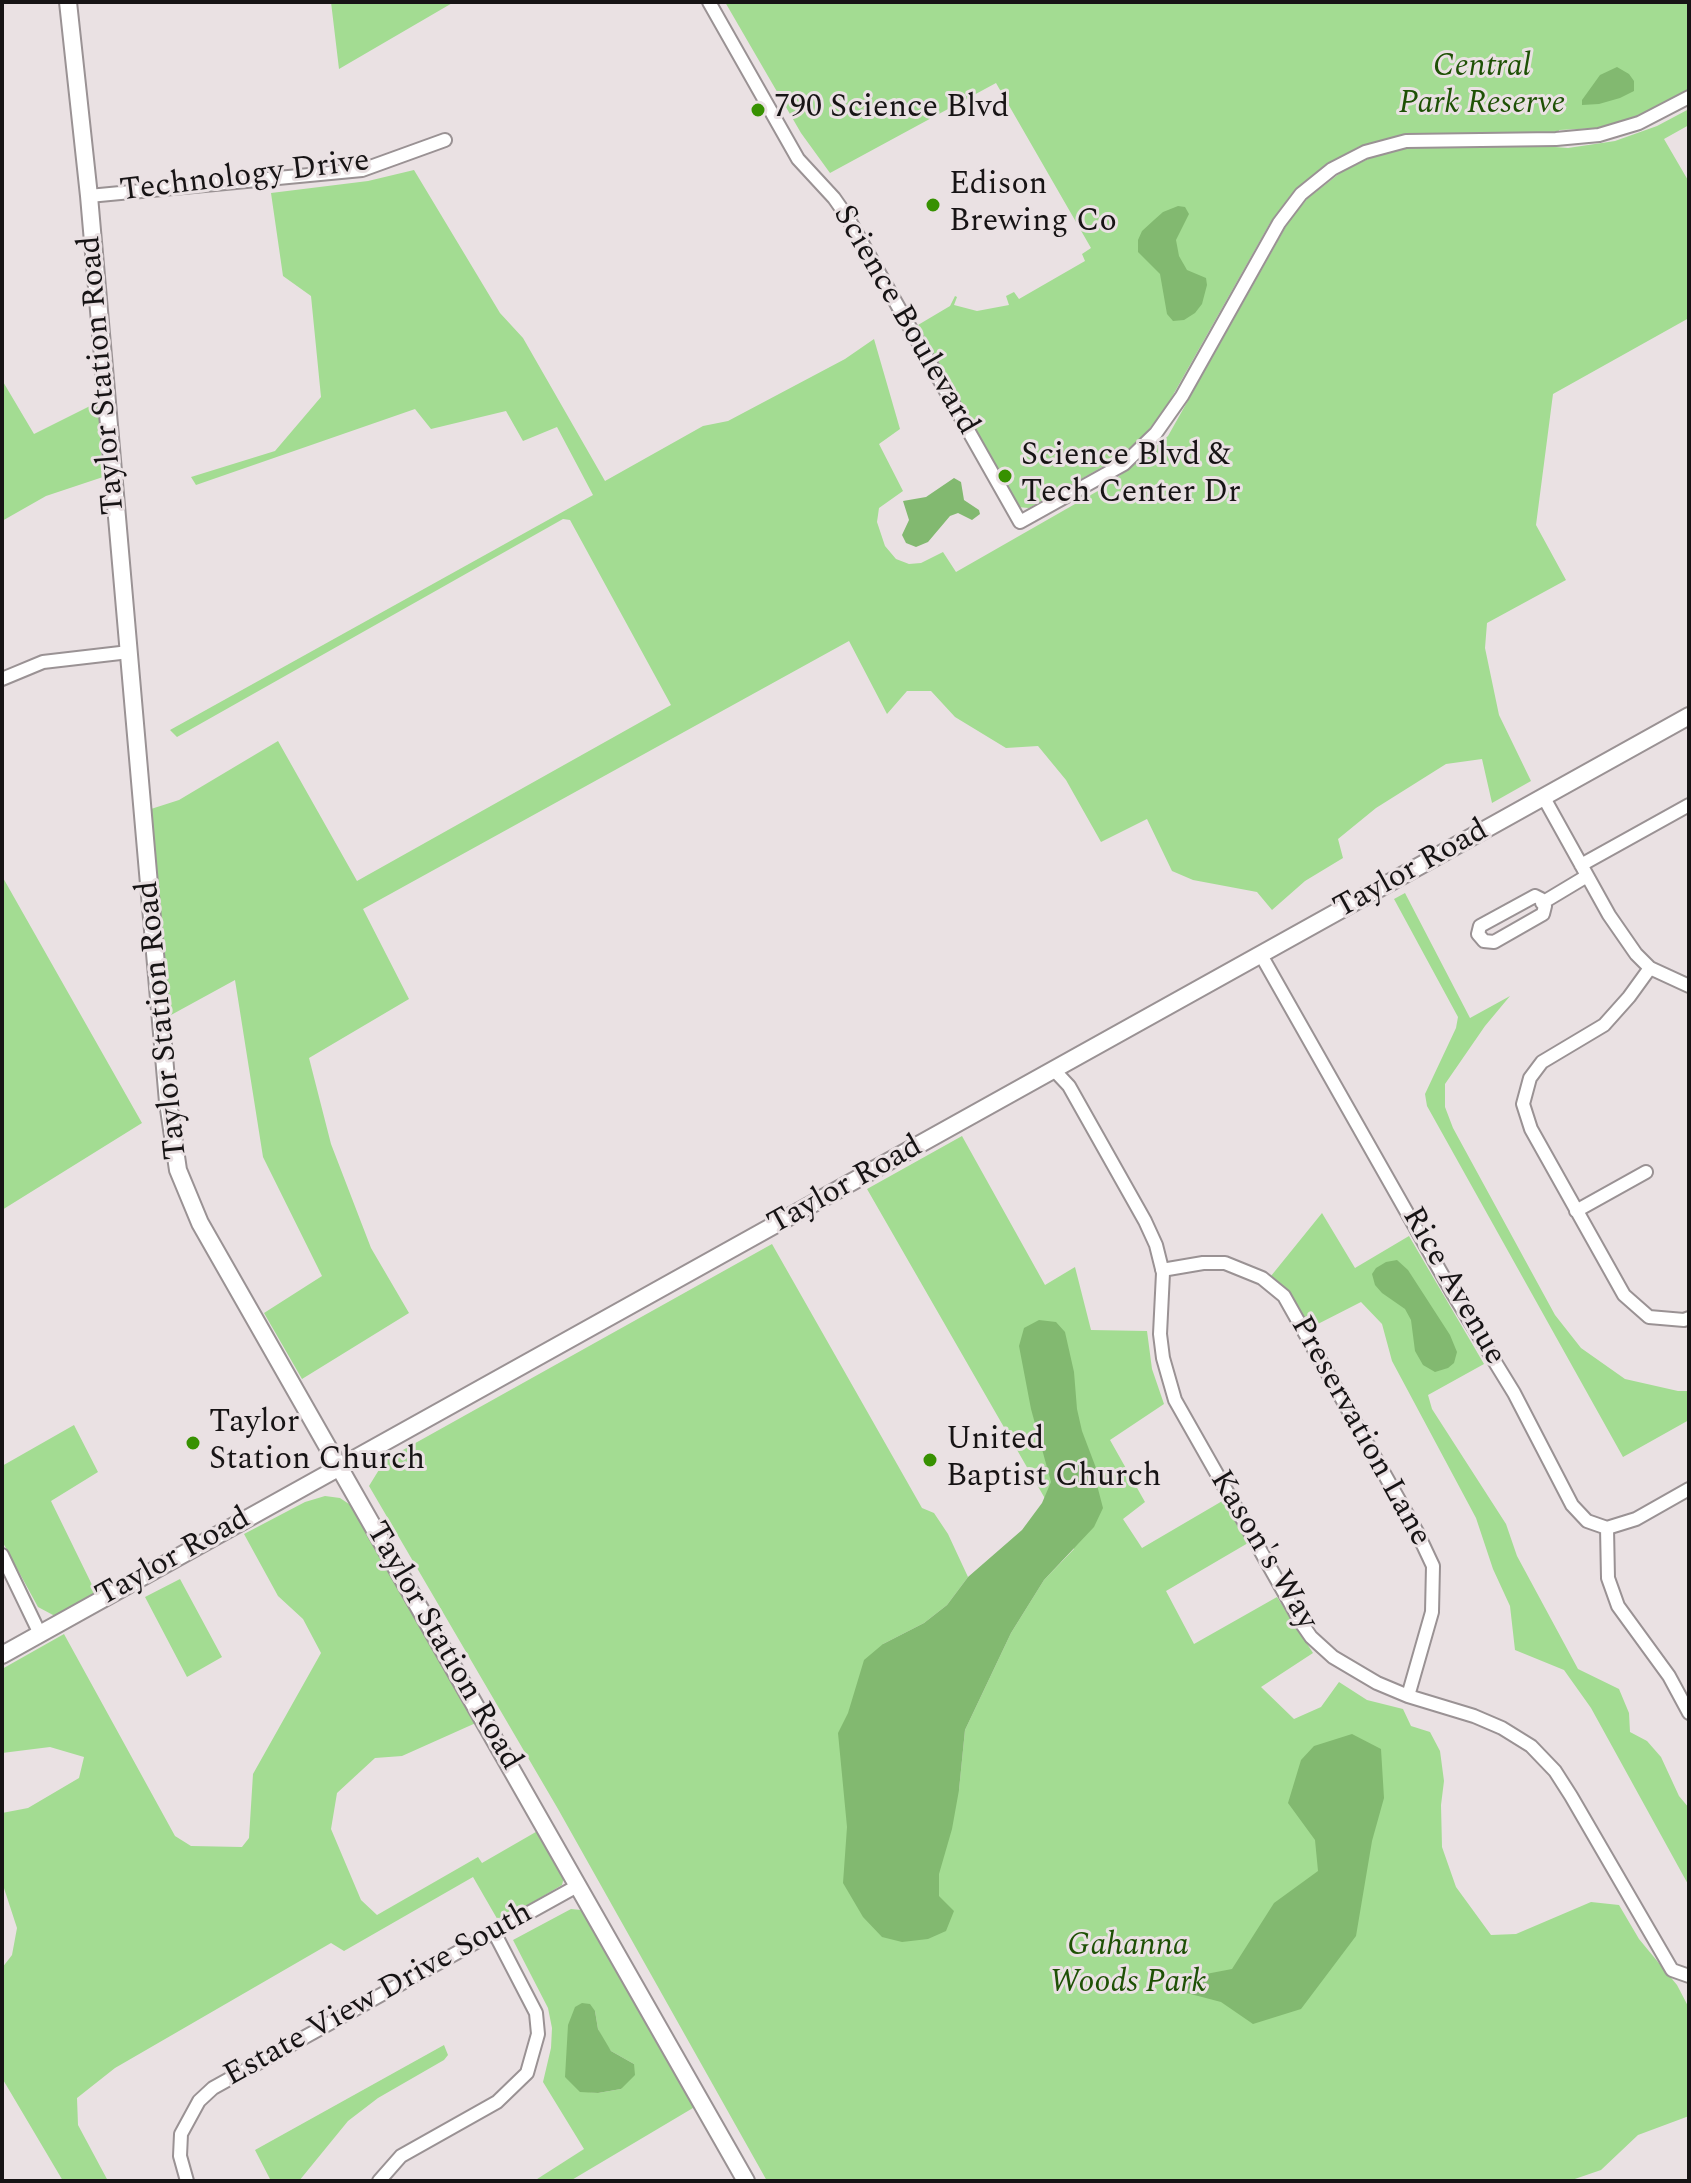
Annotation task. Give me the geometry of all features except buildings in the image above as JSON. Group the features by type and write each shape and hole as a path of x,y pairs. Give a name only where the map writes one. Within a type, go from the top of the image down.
{"main road":[{"name":"Taylor Station Road","path":"68,2 89,196 168,1102 178,1170 200,1223 746,2181"},
{"name":"Taylor Road","path":"2,1655 1689,716"}],"street":[{"name":"Science Boulevard","path":"709,2 798,159 848,218 1020,522 1124,464 1156,433 1182,396 1279,223 1301,194 1332,169 1365,152 1406,141 1556,139 1599,135 1639,123 1689,97"},
{"name":"Technology Drive","path":"89,196 362,170 445,140"},
{"path":"2,679 43,662 129,652"},
{"path":"1544,798 1627,941 1650,968 1689,986"},
{"path":"1542,903 1584,871 1689,805"},
{"path":"1531,897 1538,897 1542,903 1543,914 1494,942 1484,941 1478,934 1480,926 1531,897"},
{"name":"Rice Avenue","path":"1261,955 1452,1292 1514,1393 1572,1505 1587,1521 1607,1528"},
{"path":"1650,968 1604,1025 1542,1062 1530,1078 1523,1104 1531,1129 1624,1295 1649,1317 1689,1318"},
{"name":"Kason's Way","path":"1054,1070 1069,1086 1145,1221 1162,1270 1160,1334 1175,1400 1311,1637 1333,1657 1377,1683 1474,1716 1502,1728 1531,1746 1555,1771 1571,1796 1672,1970 1689,1976"},
{"path":"1576,1211 1646,1172"},
{"name":"Preservation Lane","path":"1162,1270 1203,1263 1225,1263 1262,1278 1284,1296 1417,1532 1433,1566 1432,1612 1408,1696"},
{"path":"1689,1489 1636,1519 1607,1528 1608,1578 1618,1606 1669,1676 1689,1713"},
{"path":"2,1555 40,1634"},
{"name":"Estate View Drive South","path":"187,2181 180,2156 181,2134 199,2101 213,2088 579,1885"},
{"path":"379,2181 401,2156 497,2102 527,2073 538,2034 536,2013 494,1932"}],"green space":[{"path":"331,2 454,2 339,69"},
{"name":"Central Park Reserve","path":"725,2 1689,2 1689,91 1626,121 1598,128 1559,130 1555,147 1615,141 1657,126 1689,109 1689,125 1664,139 1689,182 1689,318 1553,394 1536,525 1566,580 1487,623 1485,648 1499,715 1531,781 1492,803 1482,759 1446,764 1376,808 1338,839 1343,858 1305,881 1272,910 1257,892 1193,880 1172,871 1147,819 1101,842 1066,780 1038,746 1006,748 955,717 931,691 907,691 887,714 849,641 363,909 409,999 309,1058 331,1144 371,1248 409,1313 302,1379 264,1313 322,1276 263,1157 235,980 171,1015 167,1013 151,809 179,800 278,741 357,881 671,705 570,520 563,519 177,737 170,730 593,495 557,427 523,441 506,411 431,429 415,409 196,485 191,477 275,451 321,397 311,296 283,276 271,193 368,181 414,170 500,313 523,338 605,481 703,426 728,421 845,359 874,339 900,429 879,444 903,491 879,508 877,522 885,546 896,559 909,564 921,563 943,552 956,572 1103,488 1168,436 1289,221 1308,198 1344,170 1377,155 1399,150 1398,137 1358,147 1313,175 1290,196 1270,223 1164,411 1139,441 1115,460 1029,508 1017,507 918,325 950,306 955,296 954,305 977,311 1009,305 1006,296 1014,292 1019,299 1085,261 1082,254 1091,248 996,83 830,173 801,133"},
{"path":"2,380 34,434 98,402 103,477 46,496 2,521"},
{"path":"2,876 142,1123 2,1210"},
{"path":"1405,893 1470,1018 1510,996 1445,1084 1445,1107 1453,1128 1555,1315 1581,1348 1625,1379 1689,1391 1689,1420 1623,1457 1427,1106 1425,1094 1456,1028 1458,1017 1394,899"},
{"name":"Gahanna Woods Park","path":"962,1136 1045,1285 1075,1267 1091,1330 1147,1331 1152,1369 1164,1404 1110,1440 1145,1502 1123,1519 1142,1548 1224,1500 1248,1543 1166,1591 1194,1644 1277,1597 1313,1653 1261,1687 1294,1719 1321,1707 1339,1682 1367,1700 1403,1709 1411,1726 1430,1732 1440,1751 1444,1781 1442,1847 1456,1887 1491,1935 1516,1934 1591,1902 1619,1905 1639,1939 1677,1985 1689,2008 1689,2116 1638,2135 1601,2170 1569,2181 767,2181 558,1809 369,1486 385,1460 772,1244 922,1508 934,1513 948,1534 968,1577 947,1605 924,1623 883,1644 959,1790 965,1730 1011,1633 1044,1580 1074,1549 867,1189"},
{"path":"1322,1213 1355,1268 1409,1236 1484,1364 1428,1395 1432,1409 1506,1524 1517,1556 1578,1669 1619,1689 1629,1713 1630,1732 1647,1741 1661,1757 1679,1796 1689,1808 1689,1886 1591,1708 1564,1670 1515,1650 1510,1606 1493,1569 1476,1518 1392,1361 1382,1324 1361,1302 1310,1328 1291,1297 1271,1276"},
{"path":"74,1425 98,1472 51,1501 97,1595 62,1615 53,1615 38,1607 2,1541 2,1466"},
{"path":"325,1496 340,1498 352,1506 478,1722 402,1756 375,1758 337,1793 331,1829 361,1900 377,1915 478,1857 482,1863 541,1829 564,1877 562,1885 499,1922 473,1877 344,1951 331,1943 115,2068 77,2098 78,2125 108,2181 63,2181 2,2078 2,1968 12,1955 17,1928 2,1882 2,1813 28,1808 79,1778 84,1757 50,1747 2,1753 2,1669 64,1634 175,1836 191,1846 242,1847 249,1838 253,1774 321,1653 303,1619 278,1596 244,1534 305,1502"},
{"path":"180,1579 222,1657 187,1677 145,1597"},
{"path":"571,1909 581,1910 590,1918 698,2105 570,2181 534,2181 584,2149 543,2082 551,2048 552,2028 548,2008 513,1940","holes":["595,2011 598,2029 611,2051 634,2064 621,2089 598,2093 580,2091"]},
{"path":"444,2045 448,2055 444,2060 378,2098 348,2121 299,2181 271,2181 255,2150"}],"shaded area":[{"path":"1617,67 1634,81 1634,91 1599,104 1582,105 1582,100 1600,75"},
{"path":"1178,206 1185,207 1189,214 1176,240 1179,256 1187,270 1206,278 1207,285 1202,304 1195,313 1184,320 1173,321 1167,314 1160,274 1138,252 1138,240 1142,231 1163,212"},
{"path":"954,478 961,482 964,500 980,514 972,520 958,513 950,516 928,542 916,547 906,543 902,535 909,520 903,501 926,497"},
{"path":"1397,1260 1408,1270 1450,1335 1457,1352 1454,1363 1448,1368 1435,1372 1423,1365 1415,1351 1411,1320 1405,1309 1375,1285 1372,1274 1376,1268"},
{"path":"1039,1320 1056,1322 1065,1332 1074,1372 1077,1409 1096,1468 1103,1508 1094,1527 1044,1580 1011,1633 965,1730 952,1829 939,1874 939,1896 954,1911 946,1931 928,1939 902,1942 882,1937 863,1917 843,1883 847,1827 838,1733 848,1713 864,1660 883,1644 924,1623 947,1605 968,1577 1022,1530 1042,1503 1051,1482 1031,1409 1019,1346 1024,1328"},
{"path":"1352,1734 1381,1749 1384,1798 1372,1841 1356,1936 1301,2009 1253,2024 1221,2002 1183,1992 1185,1978 1232,1969 1274,1903 1318,1871 1315,1840 1288,1803 1301,1760 1314,1746"},
{"path":"582,2003 590,2004 595,2011 598,2029 611,2051 634,2064 635,2075 621,2089 580,2092 565,2077 568,2025 575,2007"}],"place":[{"name":"790 Science Blvd","path":"758,110"},
{"name":"Edison Brewing Co","path":"933,205"},
{"name":"Science Blvd & Tech Center Dr","path":"1005,476"},
{"name":"Taylor Station Church","path":"193,1443"},
{"name":"United Baptist Church","path":"930,1460"}]}
